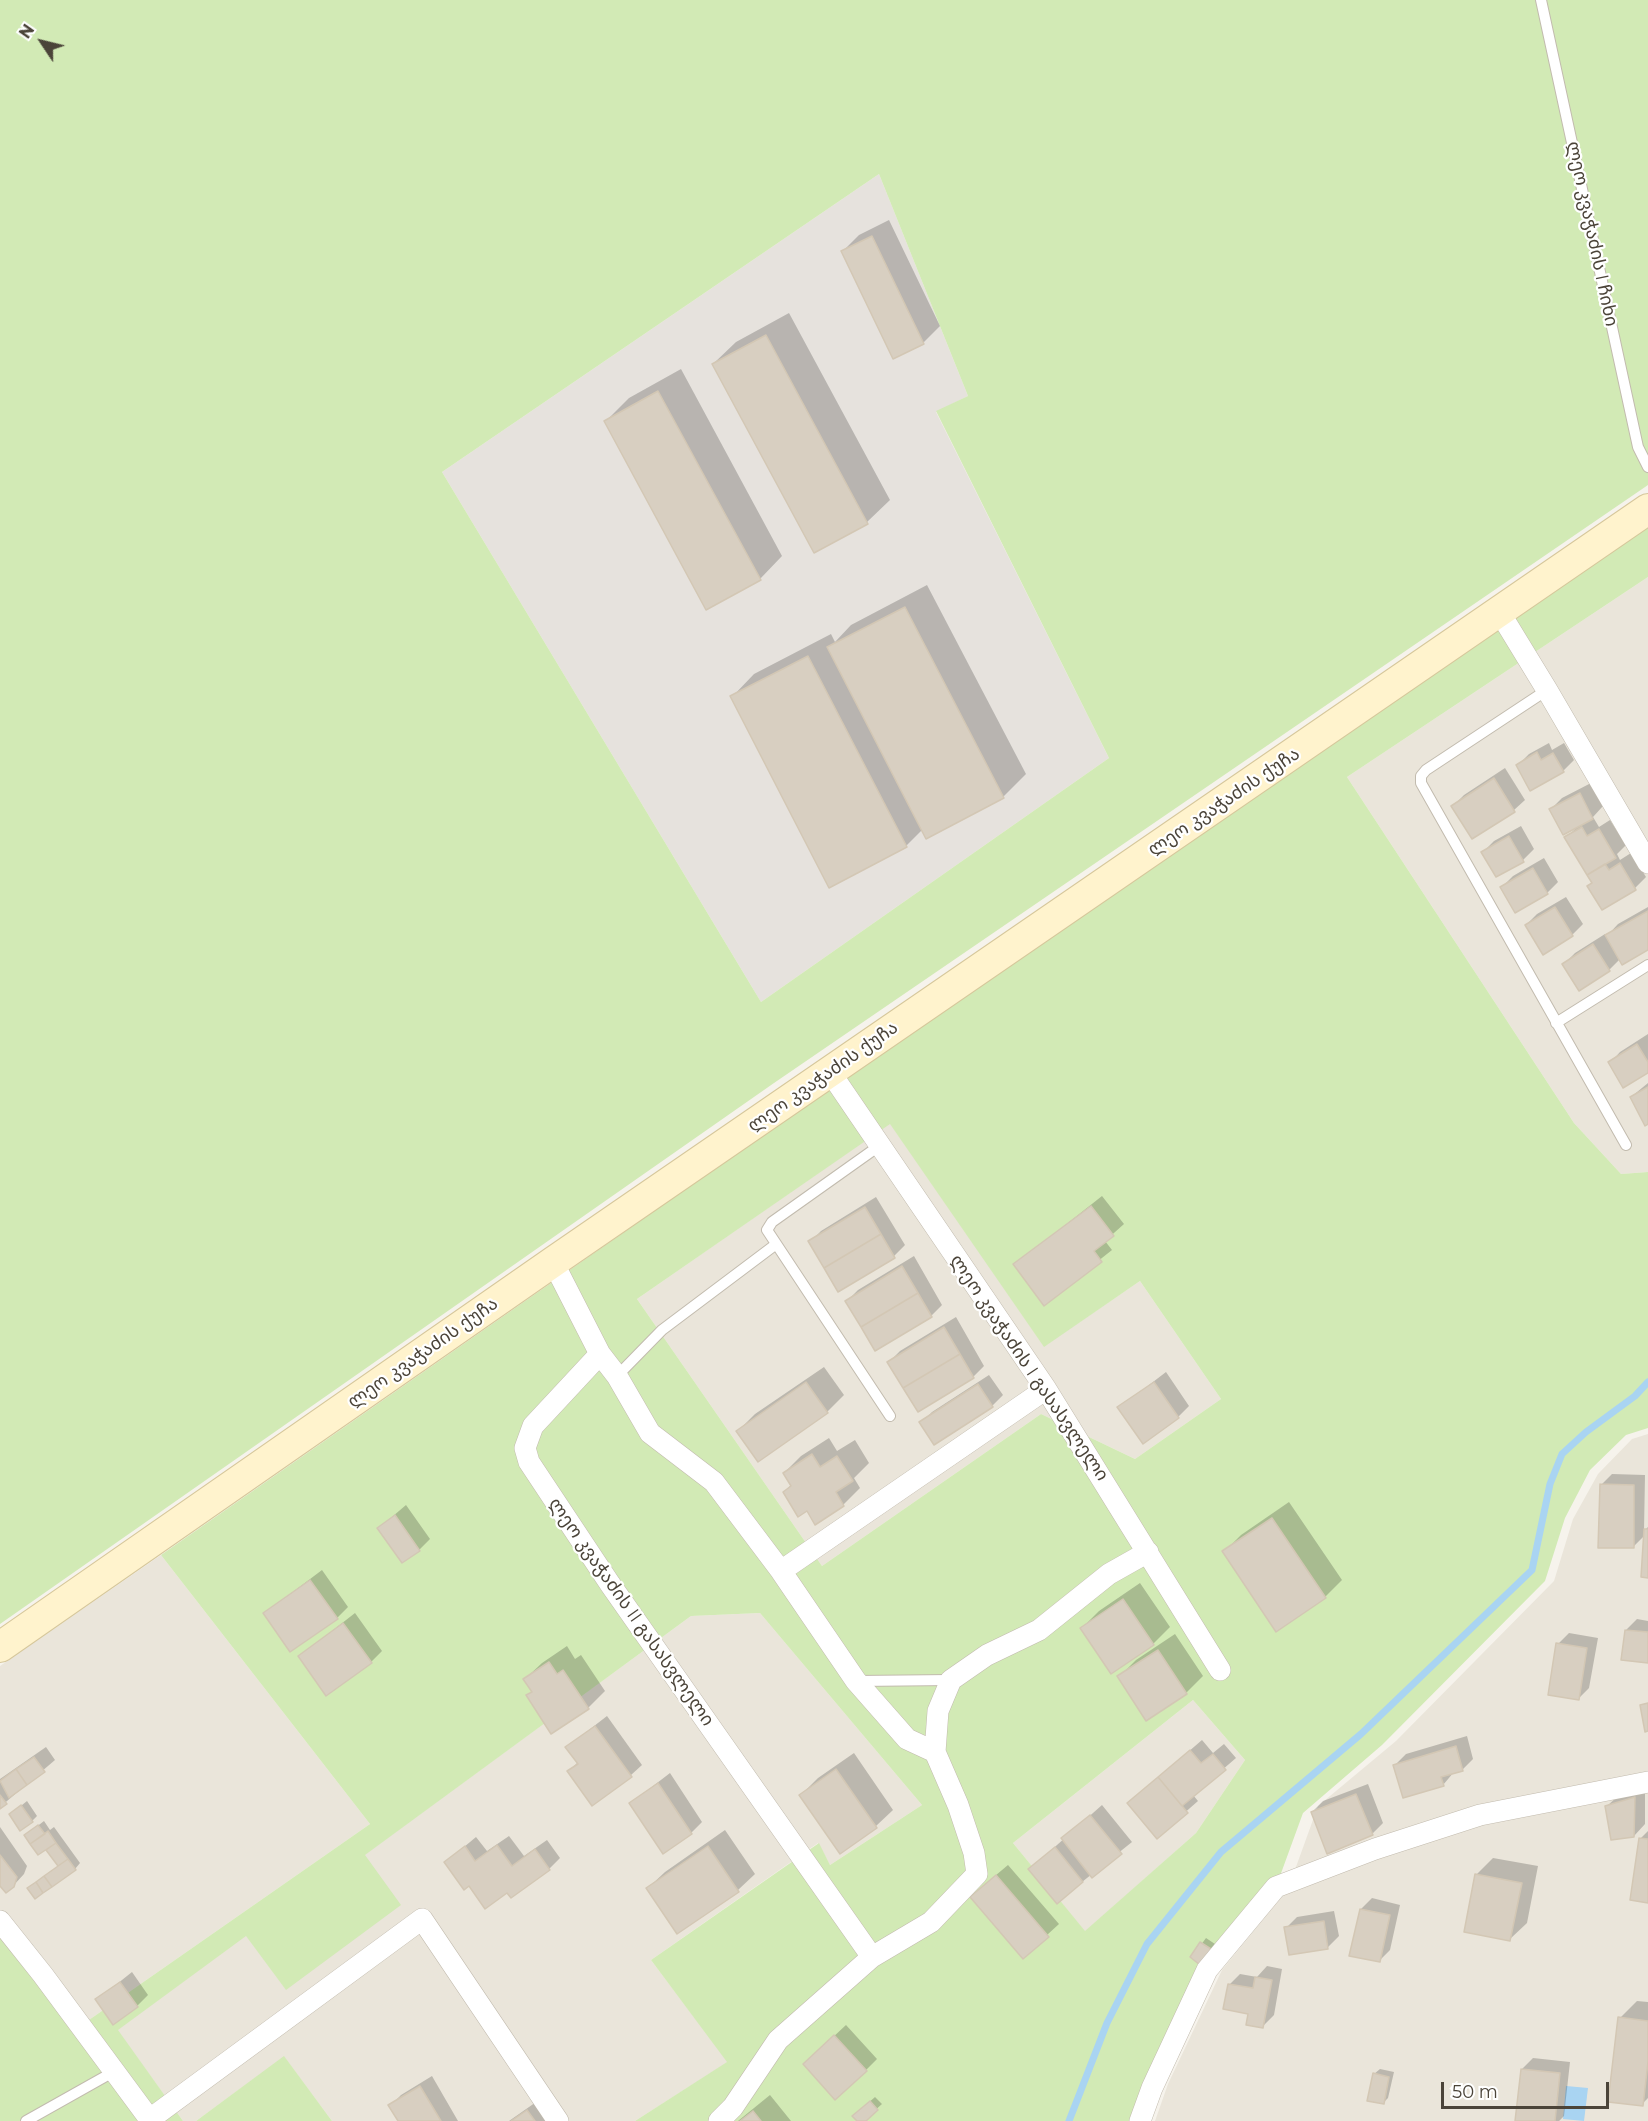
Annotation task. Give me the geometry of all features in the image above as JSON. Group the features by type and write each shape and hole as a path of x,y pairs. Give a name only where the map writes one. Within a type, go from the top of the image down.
{"main road":[{"name":"ლეო კვაჭაძის ქუჩა","path":"0,1647 553,1262 1500,613 1648,509"}],"street":[{"path":"1500,613 1548,690 1648,862"},
{"name":"ლეო კვაჭაძის I გასასვლელი","path":"830,1072 1046,1389 1220,1670"},
{"path":"553,1262 600,1354 618,1376 650,1433 714,1482 781,1571 856,1681 907,1739 935,1752"},
{"name":"ლეო კვაჭაძის II გასასვლელი","path":"600,1354 533,1426 525,1448 529,1462 610,1584 872,1957"},
{"path":"781,1571 1046,1389"},
{"path":"719,2121 733,2107 778,2040 872,1957 931,1922 977,1874 974,1853 958,1805 935,1752 938,1711 951,1680 987,1655 1039,1630 1109,1574 1148,1552"},
{"path":"1140,2121 1152,2088 1207,1970 1276,1887 1479,1815 1648,1782"},
{"path":"0,1921 151,2120 422,1919 558,2121"}],"lane":[{"name":"ლეო კვაჭაძის I ჩიხი","path":"1541,0 1638,447 1648,467"},
{"path":"1548,690 1426,770 1421,776 1421,783 1626,1145"},
{"path":"1556,1023 1648,965"},
{"path":"879,1146 772,1222 767,1230 890,1416"},
{"path":"618,1376 662,1330 775,1245"},
{"path":"856,1681 951,1680"},
{"path":"26,2121 115,2071"}],"shaded area":[{"path":"879,174 968,396 936,412 1109,758 761,1002 442,472"},
{"path":"1648,577 1648,1172 1621,1174 1574,1123 1347,777"},
{"path":"890,1123 1044,1346 1140,1281 1221,1399 1135,1459 1041,1414 822,1566 637,1299"},
{"path":"1648,1434 1648,1777 1292,1878 1318,1806 1396,1741 1554,1581 1573,1519 1598,1474 1632,1439"},
{"path":"161,1555 370,1824 76,2029 0,1927 0,1666"},
{"path":"760,1613 922,1805 830,1865 818,1843 651,1960 728,2062 635,2121 332,2121 284,2057 196,2121 183,2121 117,2030 246,1935 286,1989 364,1855 691,1616"},
{"path":"1193,1700 1245,1760 1196,1833 1085,1932 1013,1843"},
{"path":"1648,1787 1648,2121 1155,2121 1168,2084 1222,1970 1288,1889 1487,1819"}],"green space":[{"path":"0,0 1648,0 1648,485 774,1083 0,1624","holes":["879,174 968,396 936,411 1109,758 761,1002 442,472"]},
{"path":"1648,523 1648,577 1347,777 1574,1123 1621,1174 1648,1172 1648,1428 1626,1435 1590,1470 1565,1518 1545,1581 1382,1745 1303,1813 1276,1887 1207,1970 1140,2121 635,2121 727,2062 651,1960 819,1843 830,1865 922,1805 760,1613 691,1616 365,1855 401,1905 286,1990 246,1936 118,2030 183,2121 0,2121 0,1927 76,2029 370,1824 161,1555 1506,617","holes":["890,1124 1044,1347 1140,1281 1221,1399 1135,1459 1041,1414 822,1566 637,1299","1193,1700 1245,1760 1196,1833 1085,1931 1013,1843"]},
{"path":"284,2056 332,2121 196,2121"}],"water":[{"path":"1566,2086 1588,2088 1584,2121 1563,2119"}],"building":[{"path":"872,236 924,344 893,359 841,251"},
{"path":"766,335 868,524 814,553 712,364"},
{"path":"658,391 761,580 706,610 604,421"},
{"path":"905,607 1004,798 926,839 827,647"},
{"path":"808,656 907,847 829,888 730,696"},
{"path":"1537,752 1541,760 1553,753 1564,772 1530,791 1516,765"},
{"path":"1494,778 1515,812 1472,839 1451,806"},
{"path":"1580,793 1593,819 1563,835 1549,809"},
{"path":"1582,827 1587,836 1599,829 1616,858 1587,875 1564,837"},
{"path":"1509,836 1524,862 1496,877 1481,852"},
{"path":"1620,863 1636,890 1602,910 1587,886 1592,883 1587,875 1605,864 1609,870"},
{"path":"1533,868 1548,894 1515,913 1500,887"},
{"path":"1555,907 1573,936 1543,955 1525,925"},
{"path":"1648,911 1648,950 1622,965 1605,935"},
{"path":"1593,944 1610,971 1579,991 1562,964"},
{"path":"1637,1044 1648,1062 1648,1073 1623,1088 1608,1062"},
{"path":"1648,1087 1648,1124 1645,1126 1630,1097"},
{"path":"1091,1206 1114,1236 1094,1251 1102,1262 1044,1306 1013,1264"},
{"path":"865,1207 881,1234 824,1268 808,1241"},
{"path":"881,1234 895,1258 838,1292 824,1268"},
{"path":"902,1266 918,1293 861,1327 845,1301"},
{"path":"918,1293 932,1317 875,1351 861,1327"},
{"path":"944,1327 960,1354 903,1388 887,1362"},
{"path":"960,1354 974,1378 918,1412 903,1388"},
{"path":"806,1382 828,1413 758,1462 736,1431"},
{"path":"1154,1382 1179,1418 1143,1444 1117,1407"},
{"path":"978,1384 993,1407 934,1445 919,1422"},
{"path":"812,1454 820,1467 837,1456 853,1481 836,1492 844,1506 815,1525 807,1511 798,1517 783,1492 791,1486 783,1473"},
{"path":"1600,1484 1634,1485 1634,1548 1598,1548"},
{"path":"395,1515 420,1551 402,1563 377,1528"},
{"path":"1272,1518 1326,1598 1276,1632 1222,1551"},
{"path":"1644,1529 1648,1529 1648,1578 1641,1577"},
{"path":"310,1580 338,1619 290,1652 263,1613"},
{"path":"1123,1599 1154,1645 1111,1674 1080,1628"},
{"path":"343,1623 372,1663 326,1696 298,1656"},
{"path":"1625,1630 1648,1632 1648,1663 1621,1660"},
{"path":"1556,1643 1587,1648 1579,1700 1548,1695"},
{"path":"1158,1650 1187,1694 1146,1721 1117,1676"},
{"path":"549,1662 557,1674 563,1670 589,1709 551,1734 526,1695 532,1692 523,1679"},
{"path":"1648,1703 1648,1731 1645,1732 1640,1705"},
{"path":"595,1726 632,1777 592,1806 567,1771 578,1764 565,1747"},
{"path":"1456,1746 1463,1771 1441,1777 1444,1786 1403,1798 1393,1765"},
{"path":"1190,1750 1201,1763 1213,1754 1226,1770 1182,1806 1158,1777"},
{"path":"34,1757 45,1772 27,1785 16,1769"},
{"path":"16,1769 27,1785 9,1798 0,1781"},
{"path":"836,1769 877,1828 840,1854 799,1795"},
{"path":"1158,1777 1188,1813 1157,1839 1127,1803"},
{"path":"658,1783 692,1834 663,1854 629,1803"},
{"path":"1356,1794 1373,1835 1327,1854 1311,1812"},
{"path":"0,1795 7,1804 0,1809"},
{"path":"1635,1797 1634,1837 1611,1840 1605,1806"},
{"path":"21,1805 33,1822 20,1831 9,1814"},
{"path":"1090,1815 1122,1854 1092,1878 1061,1838"},
{"path":"38,1825 45,1834 30,1844 24,1835"},
{"path":"48,1831 56,1843 38,1855 30,1844"},
{"path":"1639,1838 1648,1839 1648,1903 1630,1900"},
{"path":"56,1843 68,1859 58,1866 46,1850"},
{"path":"497,1845 512,1866 535,1849 550,1870 511,1898 507,1893 485,1909 469,1886 464,1890 444,1862 465,1846 475,1861"},
{"path":"708,1846 739,1892 677,1934 646,1888"},
{"path":"1055,1847 1083,1882 1057,1904 1028,1869"},
{"path":"0,1855 17,1877 14,1887 6,1893 0,1886"},
{"path":"68,1859 76,1870 52,1887 44,1876"},
{"path":"1475,1874 1522,1883 1510,1941 1464,1932"},
{"path":"996,1875 1049,1937 1023,1959 970,1897"},
{"path":"44,1876 52,1887 43,1893 36,1882"},
{"path":"36,1882 43,1893 35,1899 27,1888"},
{"path":"1360,1909 1390,1915 1380,1962 1349,1956"},
{"path":"1324,1921 1328,1949 1289,1955 1284,1927"},
{"path":"1200,1942 1211,1949 1200,1965 1190,1957"},
{"path":"1255,1977 1272,1980 1263,2028 1246,2025 1248,2014 1223,2009 1228,1984 1253,1988"},
{"path":"120,1982 138,2007 113,2025 95,1999"},
{"path":"1618,2017 1648,2021 1648,2062 1643,2106 1608,2102"},
{"path":"834,2035 867,2071 835,2100 803,2064"},
{"path":"1521,2069 1560,2073 1555,2121 1515,2121"},
{"path":"1373,2073 1389,2077 1384,2104 1367,2101"},
{"path":"420,2086 441,2121 398,2121 388,2105"},
{"path":"870,2101 878,2110 866,2121 857,2121 852,2116"},
{"path":"527,2110 535,2121 511,2121"},
{"path":"753,2111 761,2121 740,2121"}],"waterway":[{"path":"1069,2121 1107,2023 1147,1944 1221,1852 1361,1734 1532,1570 1550,1484 1562,1454 1586,1432 1635,1396 1648,1382"}]}
